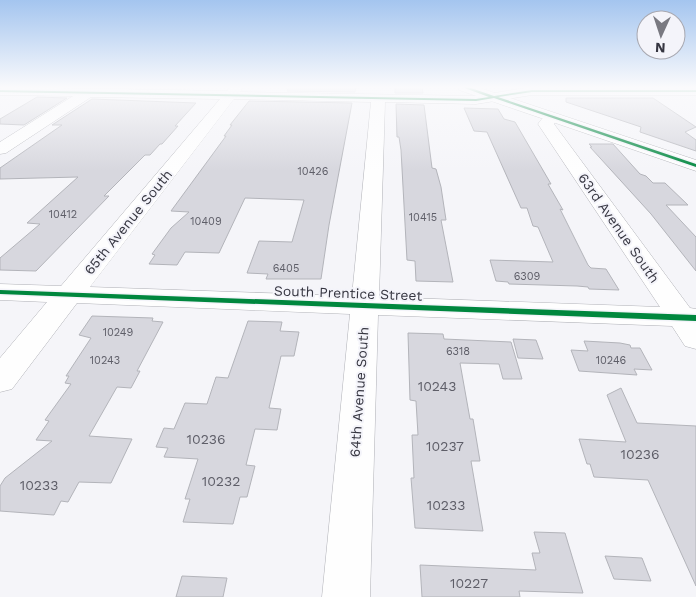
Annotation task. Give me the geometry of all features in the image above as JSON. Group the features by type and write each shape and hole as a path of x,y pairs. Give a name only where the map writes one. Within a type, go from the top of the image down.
{"street":[{"path":"0,149 54,115"},
{"name":"65th Avenue South","path":"0,380 215,115"},
{"name":"64th Avenue South","path":"346,597 377,115"},
{"path":"542,115 696,166"},
{"name":"63rd Avenue South","path":"551,118 546,124 691,325"},
{"name":"South Prentice Street","path":"0,292 365,306 691,325"}],"building":[{"path":"7,115 40,115 24,125 0,124 0,119"},
{"path":"68,115 185,115 162,144 150,155 145,155 104,196 109,196 36,271 0,270 0,258 40,224 27,223 78,177 0,179 0,168 62,125 52,125"},
{"path":"238,115 350,115 321,279 266,279 268,274 247,273 259,241 292,242 304,200 245,198 219,253 185,252 177,265 149,264 155,255 152,254 171,228 189,212 171,211 226,136 224,136 232,125 230,125"},
{"path":"396,115 425,115 432,168 436,169 441,187 446,220 441,220 453,282 416,281 415,261 407,260 401,150 399,137 397,137"},
{"path":"467,115 502,115 504,119 515,122 551,184 548,184 563,210 560,209 588,265 591,268 606,269 619,290 589,289 588,287 577,286 509,284 508,282 496,281 490,260 553,262 538,227 533,226 527,208 521,208 487,132 474,131"},
{"path":"605,115 678,115 696,127 685,132 696,140 696,151 640,132 641,127"},
{"path":"589,144 613,144 640,174 646,176 653,183 665,183 688,205 666,205 696,237 696,271 651,214"},
{"path":"92,316 153,318 152,321 163,322 137,371 140,371 131,388 117,387 89,436 132,439 111,483 79,482 68,502 61,501 54,515 0,511 0,486 5,478 52,441 36,440 49,421 45,420 71,384 65,383 69,376 66,376 91,338 79,335"},
{"path":"248,321 282,322 280,331 299,332 294,356 281,356 269,408 281,409 277,430 255,429 246,465 255,466 247,497 240,497 233,524 183,522 190,499 185,499 198,459 164,457 168,448 156,447 164,428 174,429 185,403 207,404 216,377 228,378"},
{"path":"408,333 443,334 444,339 511,342 522,379 503,379 499,364 460,363 470,419 473,419 480,461 471,461 483,531 415,528 411,478 414,478 412,435 418,435 416,401 410,400"},
{"path":"513,339 536,340 543,359 518,358"},
{"path":"584,341 620,343 630,345 631,348 640,348 652,370 634,369 637,375 579,371 571,350 588,351"},
{"path":"621,388 637,423 696,426 696,586 648,480 594,477 590,464 587,464 579,439 626,442 607,395"},
{"path":"534,532 565,533 583,593 519,591 520,597 422,597 420,565 536,570 532,553 540,553"},
{"path":"605,556 642,558 651,581 614,579"},
{"path":"182,576 227,578 223,597 176,597"}],"cycle path":[{"path":"546,115 696,166"},
{"path":"0,292 696,318"}]}
